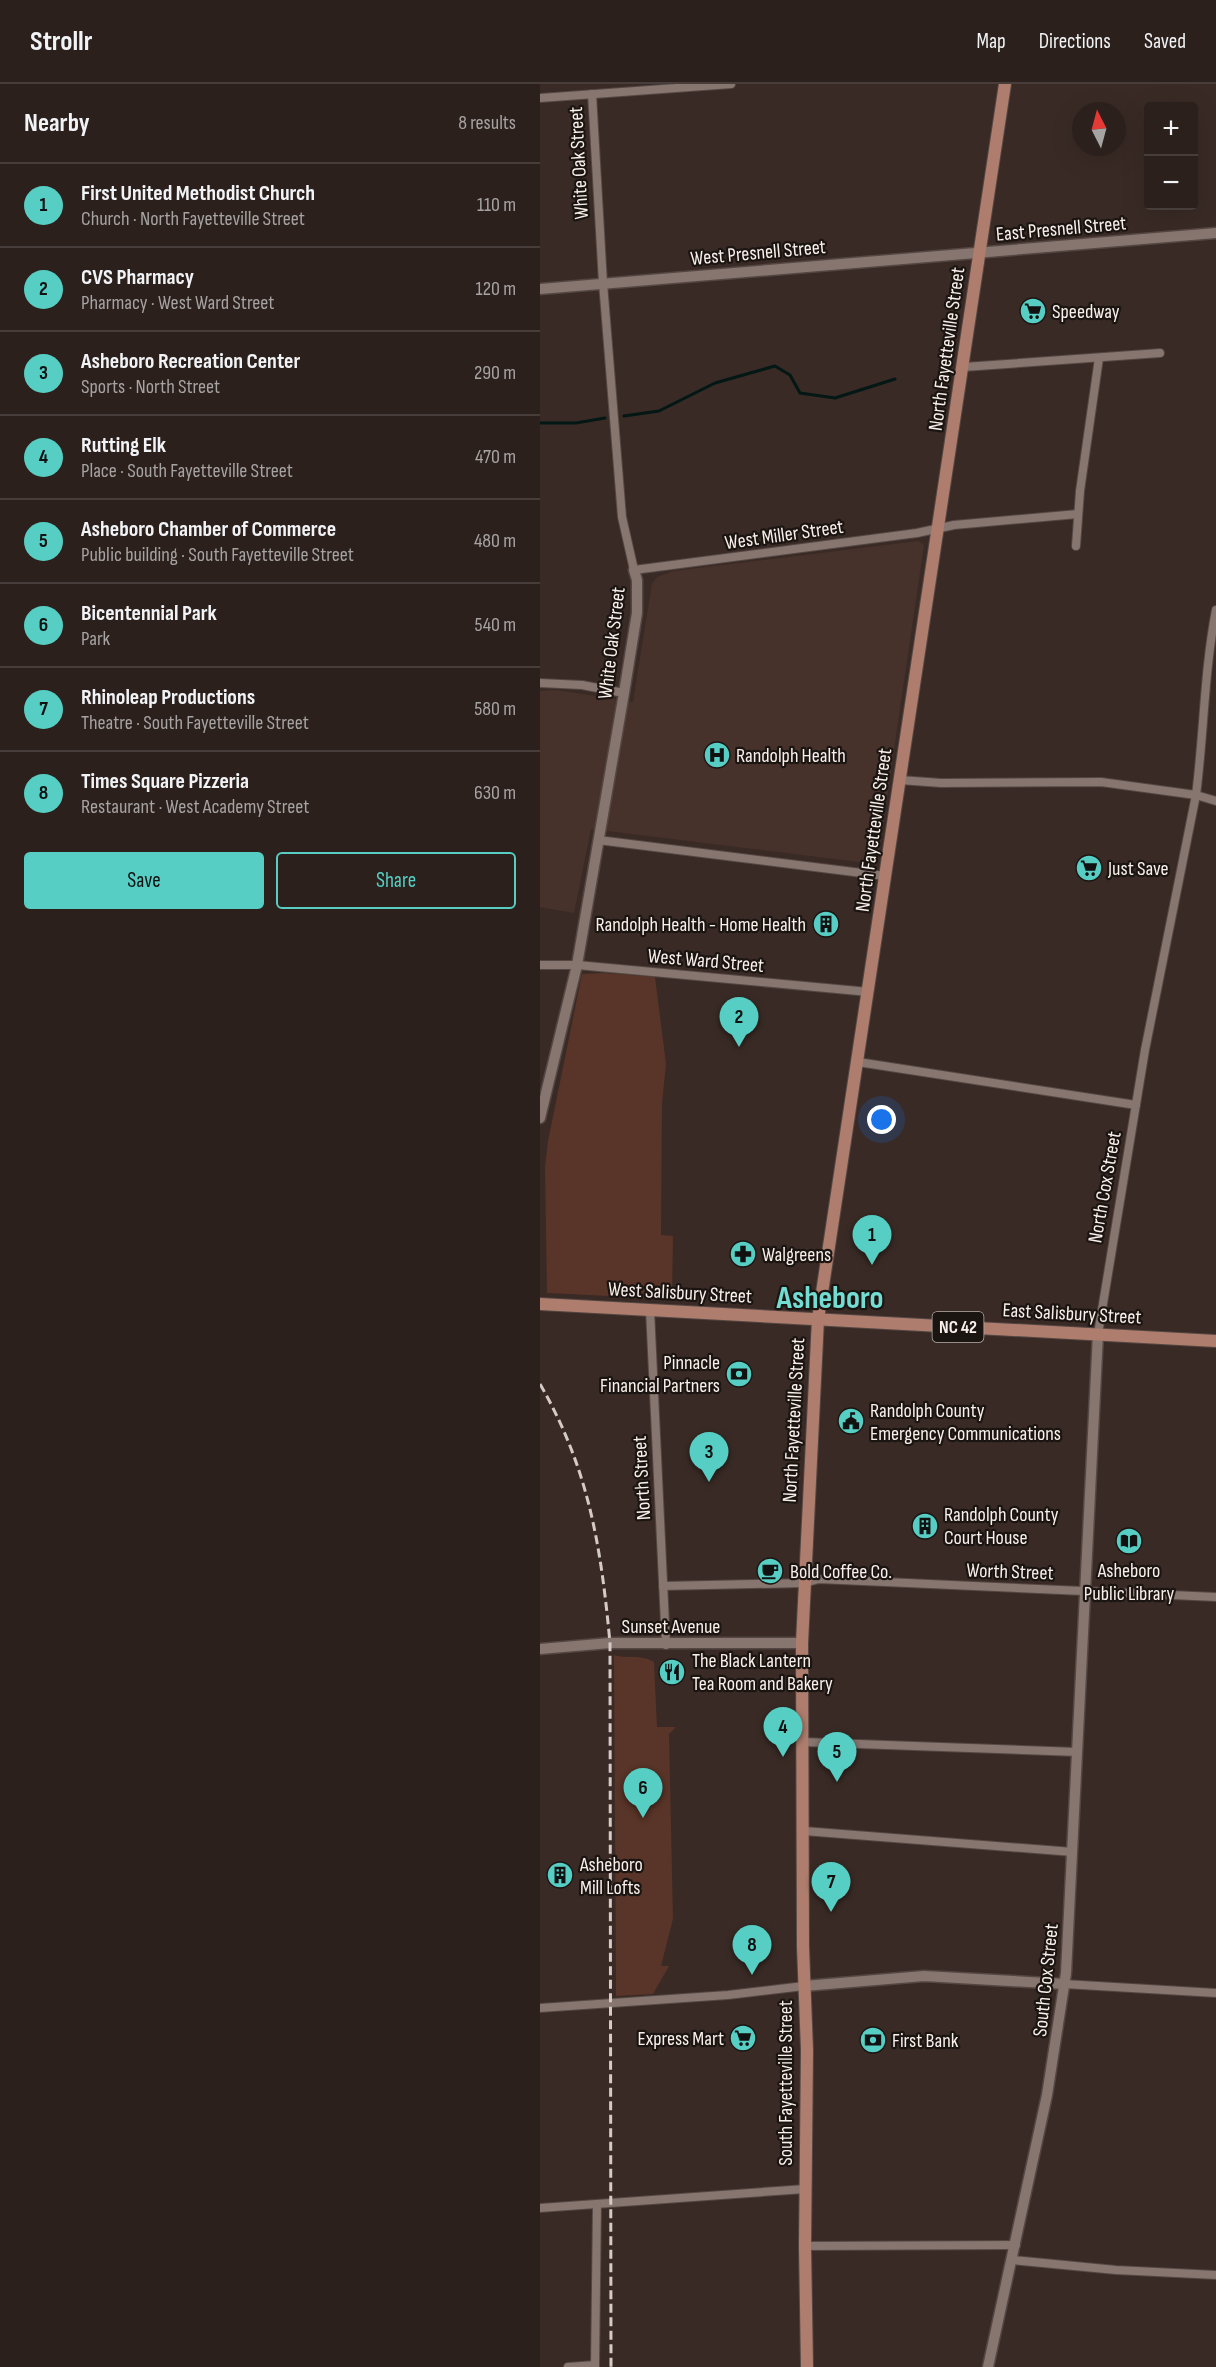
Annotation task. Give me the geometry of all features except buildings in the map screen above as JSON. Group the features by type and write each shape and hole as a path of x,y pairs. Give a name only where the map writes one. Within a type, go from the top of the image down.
{"main road":[{"name":"North Fayetteville Street","path":"804,1583 818,1319 964,367 1005,84"},
{"name":"East Presnell Street","path":"980,253 1216,233"},
{"name":"West Presnell Street","path":"540,289 980,253"},
{"name":"White Oak Street","path":"540,1118 577,965 624,693 637,613 637,580 634,570"},
{"name":"West Salisbury Street","path":"540,1304 818,1319"},
{"name":"East Salisbury Street","path":"818,1319 1216,1341"},
{"name":"North Cox Street","path":"1085,1590 1098,1334"},
{"name":"South Fayetteville Street","path":"804,1583 802,1643 804,1986 807,2050 805,2189 807,2367"},
{"name":"South Cox Street","path":"988,2367 1016,2245 1055,2054 1064,1984 1073,1852 1085,1590"},
{"name":"Sunset Avenue","path":"540,1649 610,1643 666,1645 802,1643"},
{"path":"804,1986 924,1976 1064,1984"}],"street":[{"path":"540,98 731,84"},
{"name":"White Oak Street","path":"592,94 603,283 622,517 634,570"},
{"path":"964,367 1160,353"},
{"path":"1076,546 1078,514 1099,358"},
{"name":"West Miller Street","path":"634,570 938,528 1078,514"},
{"name":"North Cox Street","path":"1098,1334 1136,1105 1196,795 1202,755 1202,706 1216,610"},
{"path":"540,683 608,688 624,693"},
{"path":"900,780 941,783 1113,783 1196,795 1216,801"},
{"path":"598,840 886,876"},
{"name":"West Ward Street","path":"540,965 577,965 869,992"},
{"path":"858,1062 1136,1105"},
{"name":"North Street","path":"650,1310 666,1645"},
{"name":"Worth Street","path":"663,1586 804,1583 819,1579 1216,1597"},
{"path":"803,1742 1077,1752"},
{"path":"804,1832 1073,1852"},
{"path":"1064,1984 1216,1993"},
{"path":"540,2008 728,1995 804,1986"},
{"path":"540,2208 805,2189"},
{"path":"568,2367 595,2366 597,2204"},
{"path":"805,2246 1016,2245"},
{"path":"1012,2260 1116,2270 1216,2275"}],"shaded area":[{"name":"Randolph Health","path":"918,541 924,545 878,859 867,863 591,829 574,913 540,907 540,691 557,690 633,702 652,584 657,577 674,571"},
{"path":"605,973 655,977 666,1064 662,1103 661,1235 673,1236 672,1299 547,1293 545,1167 548,1141 582,974"},
{"path":"614,1655 644,1658 654,1662 657,1727 676,1727 669,1734 673,1919 661,1966 669,1966 653,1994 616,1996"}],"waterway":[{"path":"624,416 659,411 715,383 775,366 790,375 800,393 835,398 895,379"},
{"path":"540,423 576,423 605,418"}],"railway":[{"path":"540,1384 570,1447 590,1509 602,1574 610,1643 611,2367"}],"place":[{"name":"Speedway","path":"1033,311"},
{"name":"Randolph Health","path":"717,755"},
{"name":"Just Save","path":"1089,868"},
{"name":"Randolph Health - Home Health","path":"826,924"},
{"name":"CVS Pharmacy","path":"739,1047"},
{"name":"Walgreens","path":"743,1254"},
{"name":"First United Methodist Church","path":"872,1265"},
{"name":"Pinnacle Financial Partners","path":"739,1374"},
{"name":"Randolph County Emergency Communications","path":"851,1421"},
{"name":"Asheboro Recreation Center","path":"709,1482"},
{"name":"Randolph County Court House","path":"925,1526"},
{"name":"Asheboro Public Library","path":"1129,1541"},
{"name":"Bold Coffee Co.","path":"770,1571"},
{"name":"The Black Lantern Tea Room and Bakery","path":"672,1672"},
{"name":"Rutting Elk","path":"783,1757"},
{"name":"Asheboro Chamber of Commerce","path":"837,1782"},
{"name":"Bicentennial Park","path":"643,1818"},
{"name":"Asheboro Mill Lofts","path":"560,1875"},
{"name":"Rhinoleap Productions","path":"831,1912"},
{"name":"Times Square Pizzeria","path":"752,1975"},
{"name":"Express Mart","path":"743,2038"},
{"name":"First Bank","path":"873,2040"}],"district":[{"name":"Asheboro","path":"830,1297"}]}
